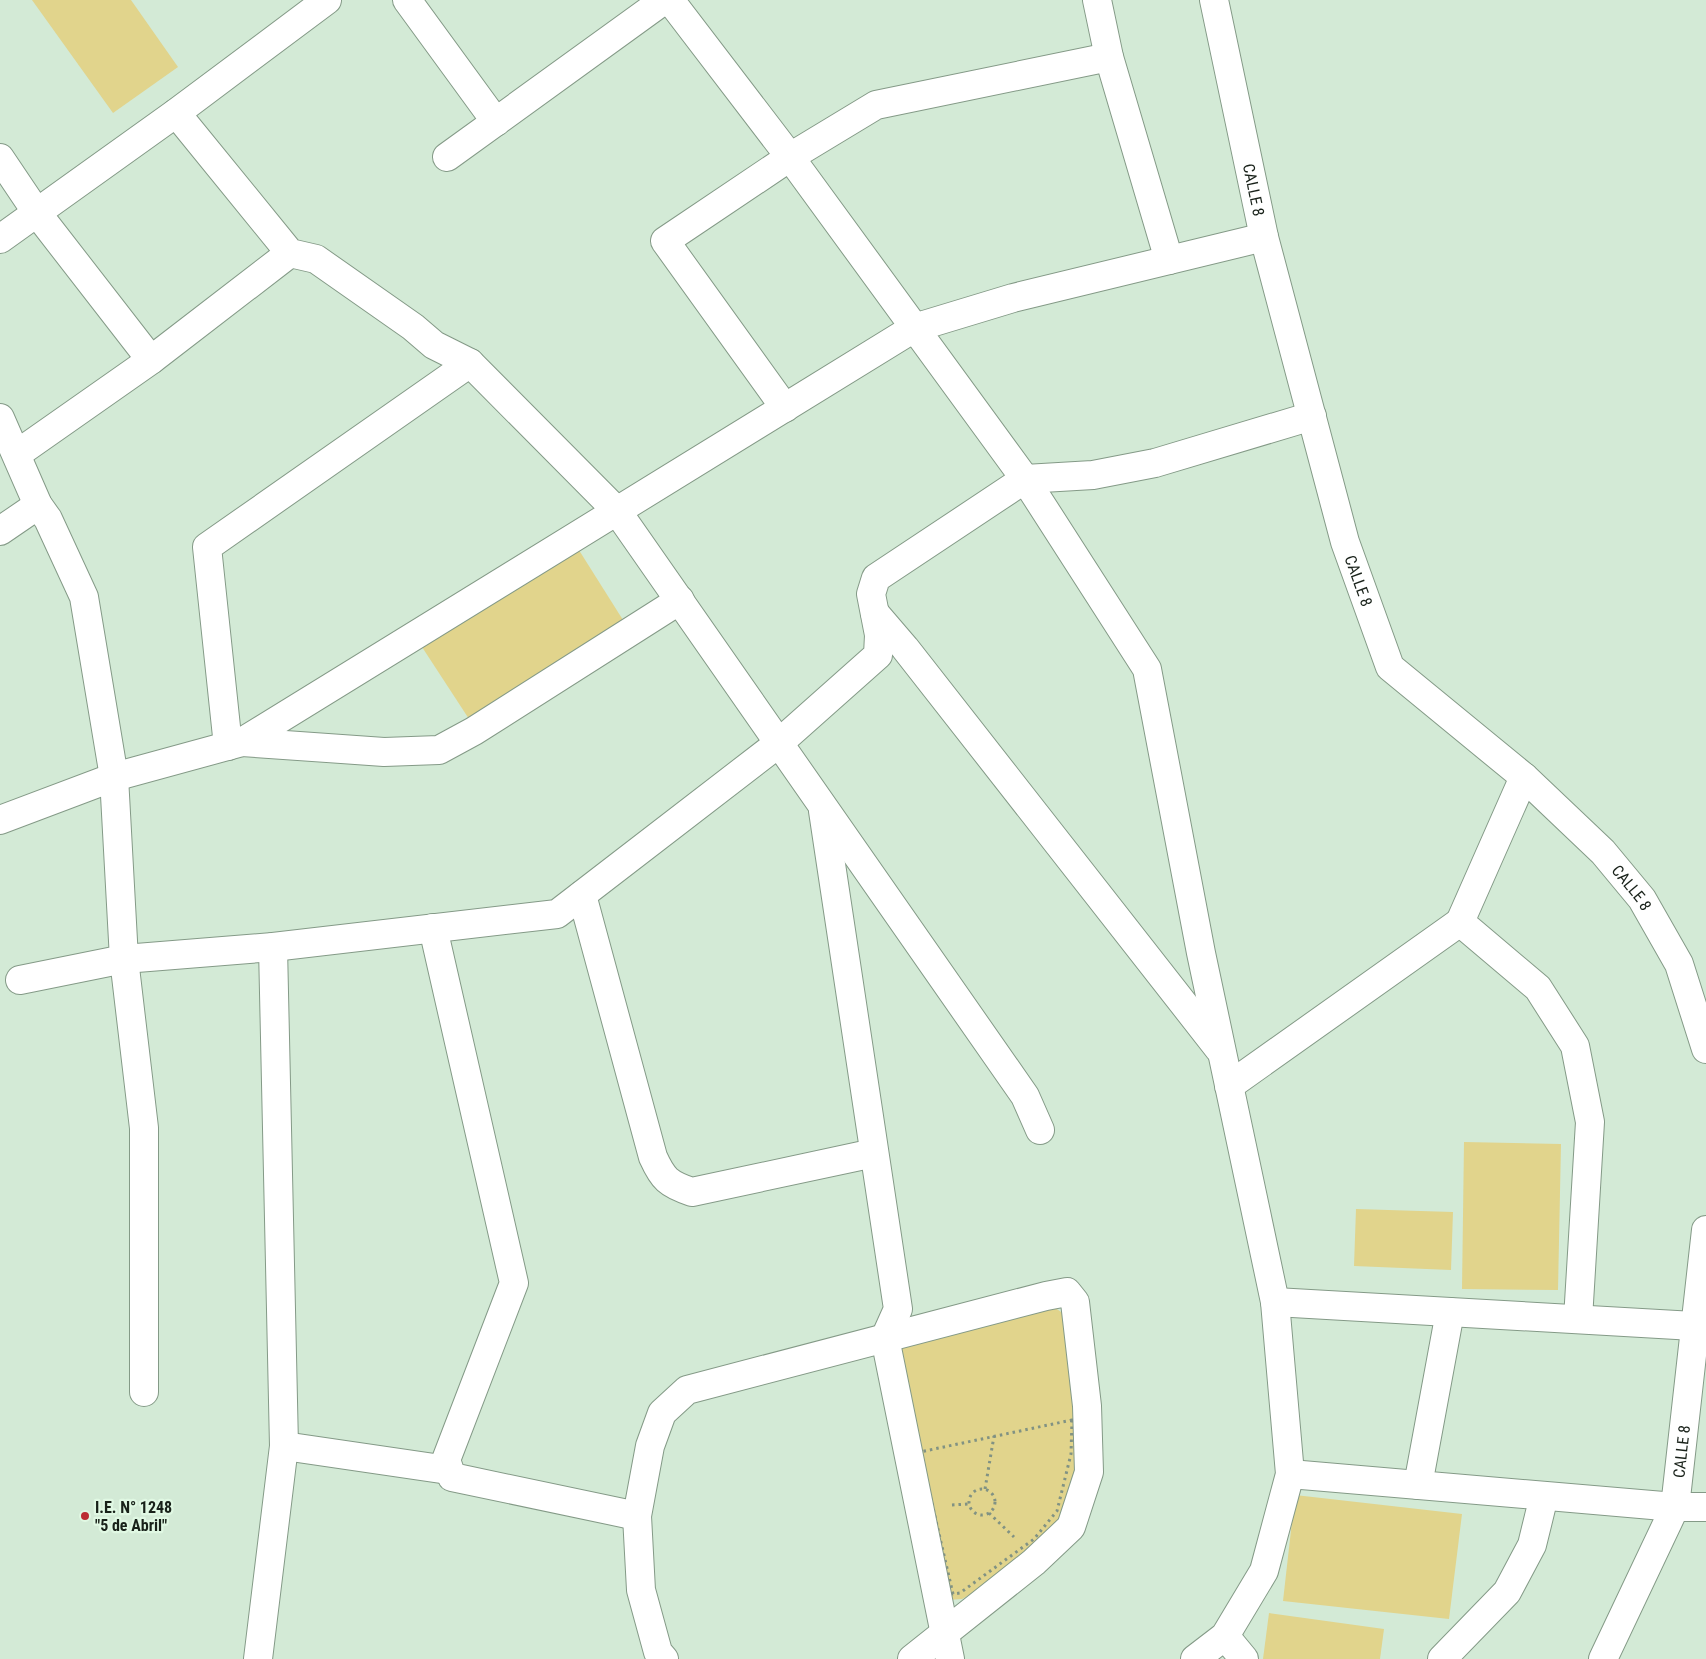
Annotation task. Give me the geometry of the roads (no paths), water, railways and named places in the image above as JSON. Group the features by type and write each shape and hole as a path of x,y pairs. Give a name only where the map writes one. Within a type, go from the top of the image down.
{"street":[{"path":"0,239 176,113 327,0"},
{"path":"407,0 496,122"},
{"path":"447,157 664,0"},
{"path":"670,0 790,157 1025,479 1146,669 1222,1054 1275,1302 1290,1474 1264,1571 1225,1636 1195,1659"},
{"path":"1097,0 1110,57 1169,260"},
{"name":"CALLE 8","path":"1214,0 1264,237 1345,542 1390,667 1524,777 1603,852 1642,899 1679,964 1706,1050"},
{"path":"785,408 665,241 790,157 876,105 1110,57"},
{"path":"176,113 290,253 316,259 405,321 434,345 470,363 617,511 1025,1096 1040,1130"},
{"path":"0,158 37,213 151,360"},
{"path":"0,820 114,777 235,744 914,328 1014,298 1264,237"},
{"path":"18,454 151,360 290,253"},
{"path":"235,744 207,547 470,363"},
{"path":"20,980 124,959 273,947 557,914 779,743 878,654 879,634 871,594 876,578 1025,479 1093,475 1155,463 1312,416"},
{"path":"0,418 18,454 38,505 48,519 84,597 114,777 124,959 144,1128 144,1392"},
{"path":"0,531 38,505"},
{"path":"235,744 384,752 439,750 474,731 680,600"},
{"path":"875,613 911,655 1222,1054"},
{"path":"1229,1086 1460,922 1524,777"},
{"path":"822,804 898,1309 885,1338 950,1659"},
{"path":"582,895 653,1157 662,1176 674,1186 692,1192 874,1153"},
{"path":"1460,922 1538,988 1575,1046 1590,1122 1578,1319"},
{"path":"433,928 514,1282 446,1460 448,1470 452,1477 636,1516"},
{"path":"258,1659 284,1446 273,947"},
{"name":"CALLE 8","path":"1603,1659 1675,1508 1706,1230"},
{"path":"664,1659 658,1652 641,1590 636,1516 650,1446 662,1413 687,1390 1067,1292 1075,1302 1087,1406 1089,1472 1071,1527 1034,1562 912,1659"},
{"path":"1275,1302 1694,1326"},
{"path":"1418,1485 1450,1312"},
{"path":"284,1446 448,1470"},
{"path":"1290,1474 1675,1508 1706,1507"},
{"path":"1442,1659 1507,1592 1532,1545 1544,1496"},
{"path":"1225,1636 1244,1659"}],"place":[{"name":"I.E. N° 1248 \"5 de Abril\"","path":"85,1516"}]}
